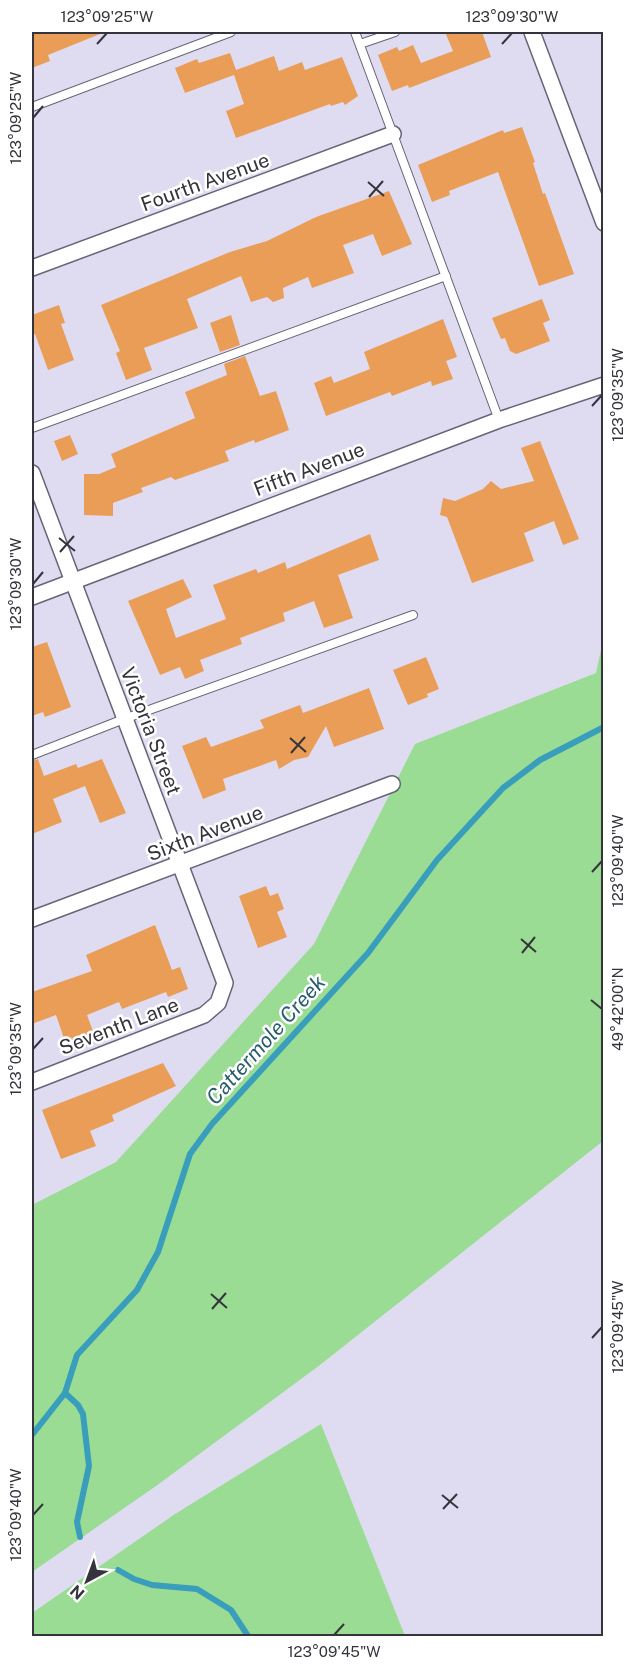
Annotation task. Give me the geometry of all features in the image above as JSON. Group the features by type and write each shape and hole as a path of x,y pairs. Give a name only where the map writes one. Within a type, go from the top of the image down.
{"street":[{"path":"532,32 603,223"},
{"name":"Fourth Avenue","path":"32,268 393,134"},
{"name":"Fifth Avenue","path":"32,597 499,420 603,386"},
{"name":"Victoria Street","path":"32,473 225,983 218,1003"},
{"name":"Sixth Avenue","path":"32,919 392,784"},
{"name":"Seventh Lane","path":"32,1082 204,1015 218,1003"}],"lane":[{"path":"32,107 231,32"},
{"path":"356,32 499,420"},
{"path":"360,44 395,32"},
{"path":"32,428 446,276"},
{"path":"32,755 124,719 413,615"}],"green space":[{"path":"603,641 603,1141 320,1365 156,1486 32,1572 32,1205 116,1162 314,944 415,744 596,673"},
{"path":"321,1424 405,1636 32,1636 32,1613 175,1514"}],"building":[{"path":"32,32 105,32 48,55 50,61 32,68"},
{"path":"445,32 482,32 491,57 409,88 408,85 392,91 378,55 397,47 399,51 413,45 421,63 453,51"},
{"path":"230,53 236,70 274,56 279,71 302,62 305,70 342,57 358,96 345,105 343,102 331,106 330,104 236,138 226,111 244,104 234,75 185,93 175,68 197,59 199,63"},
{"path":"522,127 535,162 533,163 543,194 545,193 574,274 539,286 498,172 449,191 450,195 432,202 418,165 503,130 504,133"},
{"path":"389,191 412,244 382,256 373,234 343,245 354,273 312,288 308,277 283,288 284,298 273,302 267,297 251,302 241,276 187,299 198,328 144,348 152,370 126,380 116,353 120,351 101,305 230,252 267,241 316,217"},
{"path":"542,299 550,320 543,323 550,341 516,354 510,351 505,338 501,339 492,318"},
{"path":"59,305 65,323 61,324 74,360 48,370 35,334 32,335 32,315"},
{"path":"231,315 240,345 220,352 210,323"},
{"path":"443,319 457,357 446,361 453,379 432,386 431,381 392,396 390,392 326,416 314,383 331,376 334,383 370,369 364,352"},
{"path":"245,356 260,396 276,391 289,430 225,451 229,461 175,480 171,477 141,488 143,492 113,503 113,516 84,515 84,474 99,474 116,467 111,454 195,418 185,392 227,375 224,364"},
{"path":"70,435 78,454 62,461 54,441"},
{"path":"540,441 579,539 563,545 554,521 524,533 534,561 472,583 447,517 440,515 443,498 455,501 483,489 491,481 501,489 534,481 521,448"},
{"path":"370,534 379,560 338,575 353,618 324,628 314,601 283,613 285,621 240,638 242,644 200,660 204,671 185,679 180,667 160,675 128,601 183,579 192,597 166,609 176,638 226,619 213,585 256,569 258,573 285,562 287,569"},
{"path":"47,642 71,707 45,717 43,712 32,716 32,647"},
{"path":"426,657 439,689 427,694 428,697 408,705 393,670"},
{"path":"369,688 384,729 334,747 326,726 308,757 294,760 279,769 276,760 223,779 226,790 203,799 182,746 206,737 211,747 264,728 260,720 300,705 303,713"},
{"path":"38,759 44,776 76,764 78,768 102,759 126,813 100,823 85,786 53,799 62,822 32,834 32,761"},
{"path":"266,886 270,896 278,893 284,909 277,912 287,937 258,948 239,896"},
{"path":"155,925 172,970 180,967 188,989 168,997 166,992 122,1009 119,1002 87,1015 97,1042 69,1053 56,1015 32,1024 32,992 92,971 86,955"},
{"path":"163,1063 176,1086 112,1115 114,1121 90,1131 96,1146 61,1159 42,1110"}],"waterway":[{"name":"Cattermole Creek","path":"32,1435 65,1393 77,1355 137,1290 158,1252 190,1154 212,1124 368,953 437,860 503,788 540,760 604,727"},
{"path":"65,1393 78,1405 83,1414 89,1466 77,1522 80,1537"},
{"path":"118,1570 152,1585 197,1589 231,1610 248,1636"}]}
